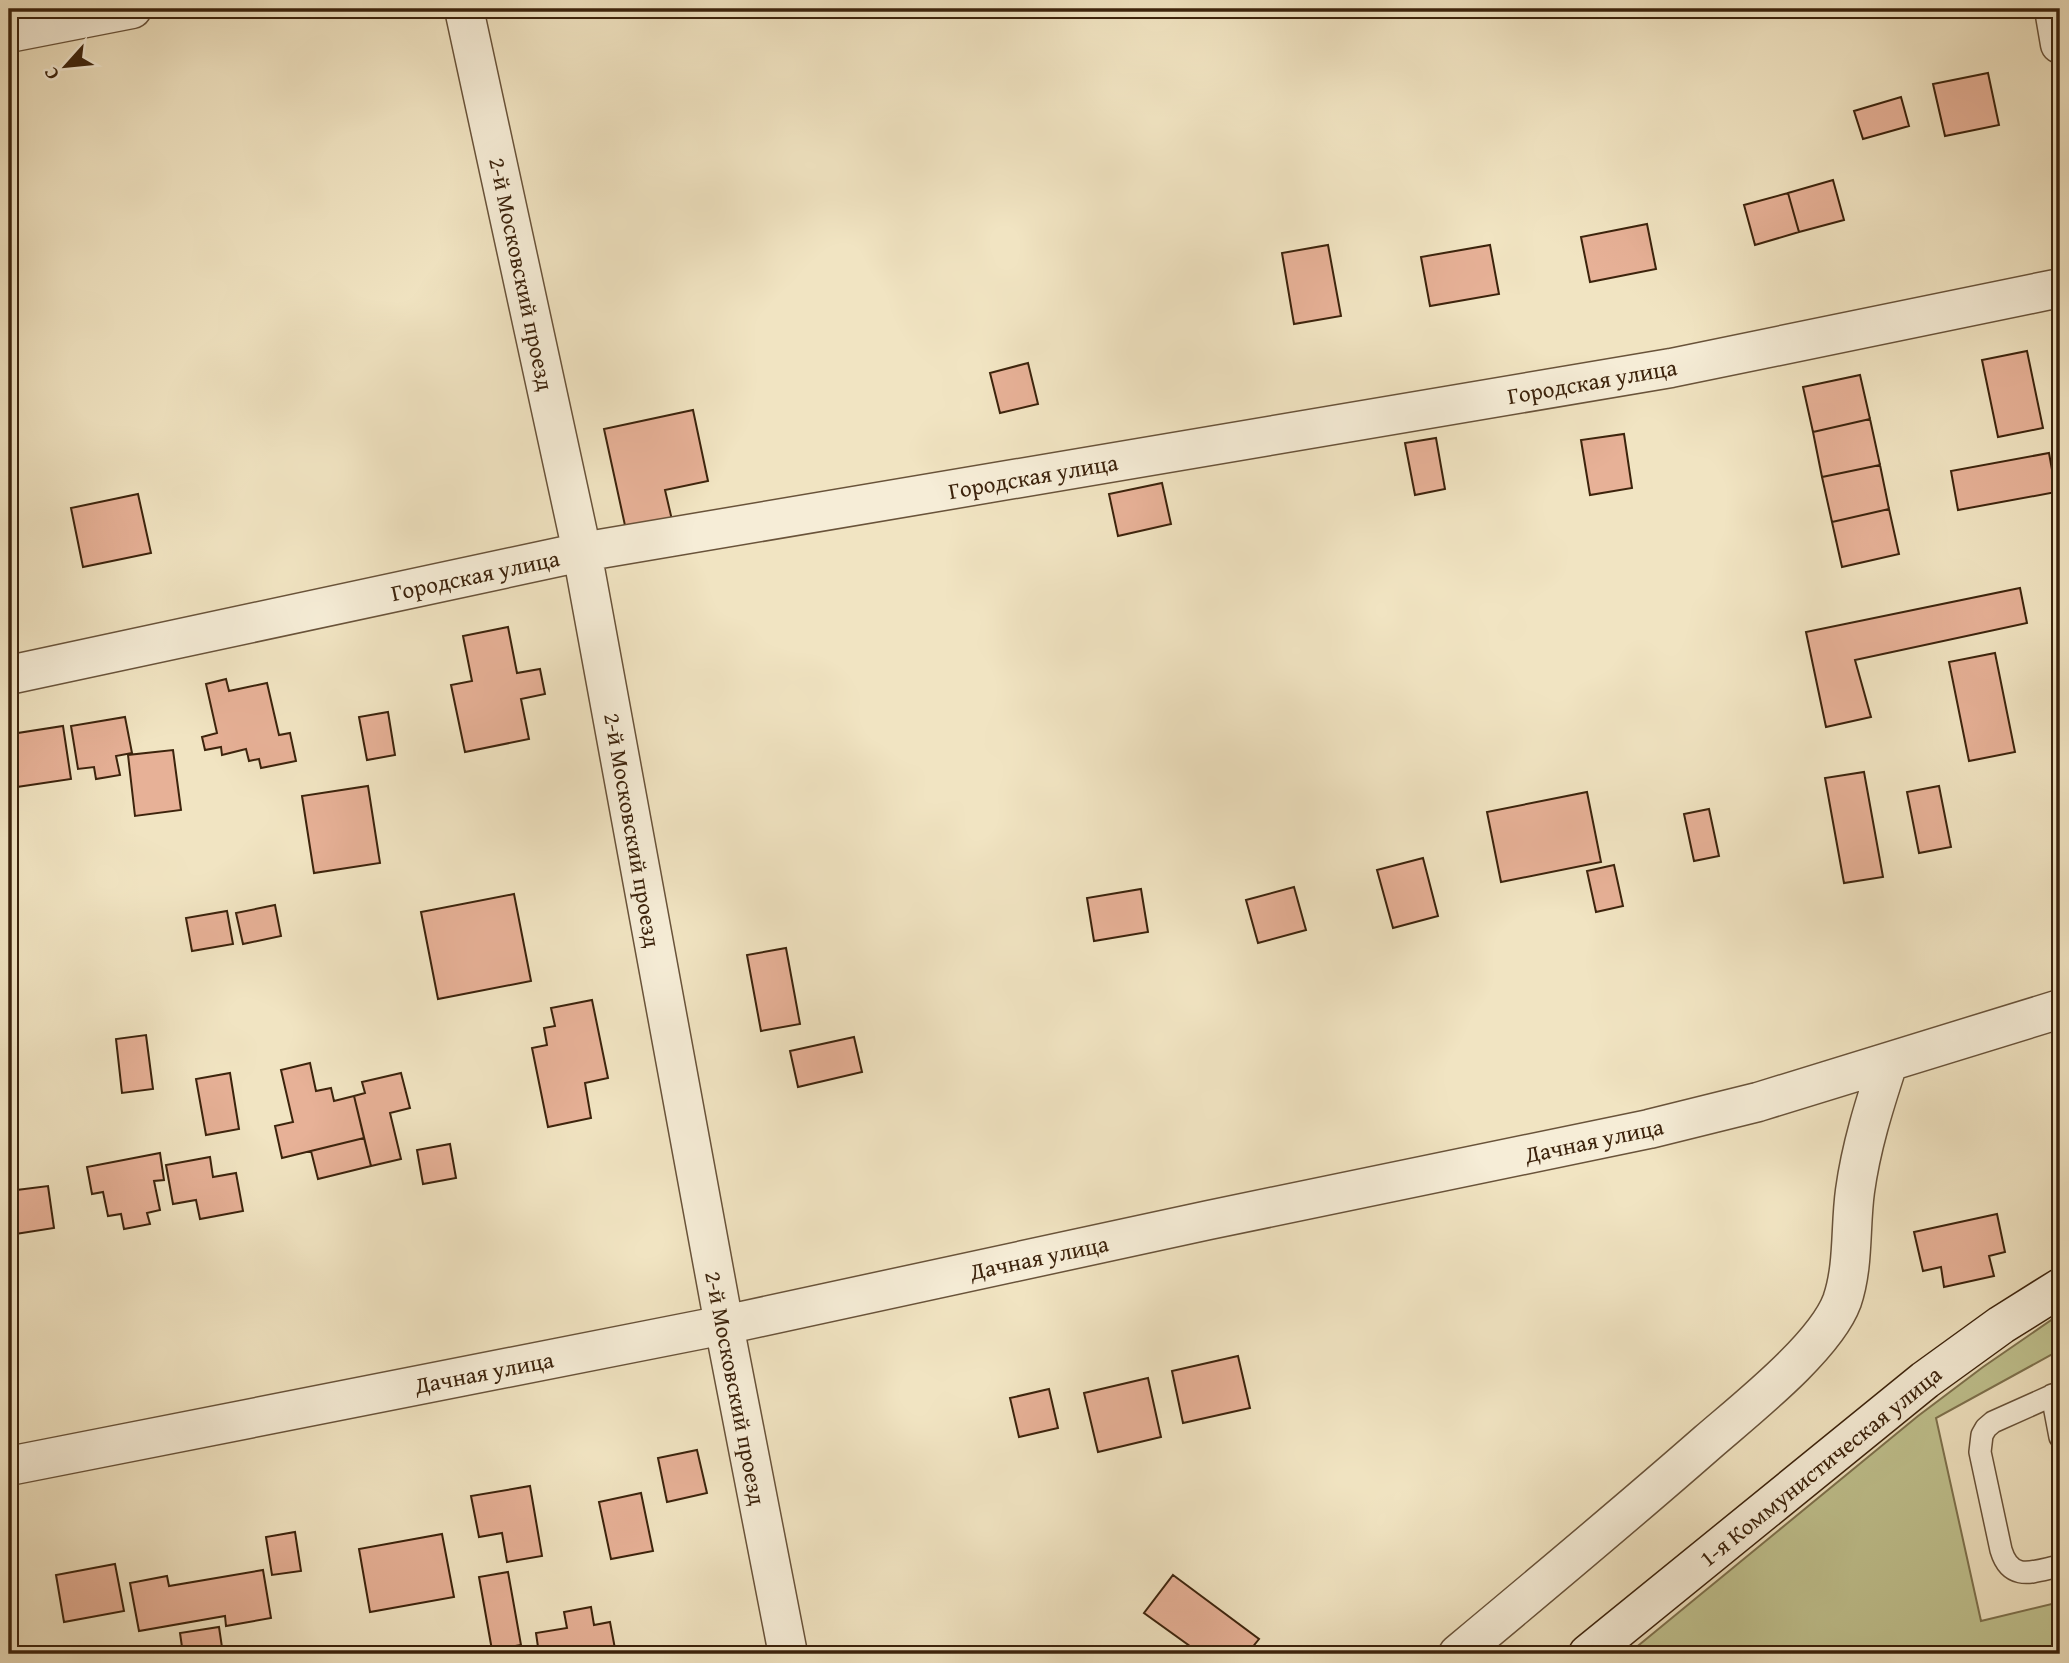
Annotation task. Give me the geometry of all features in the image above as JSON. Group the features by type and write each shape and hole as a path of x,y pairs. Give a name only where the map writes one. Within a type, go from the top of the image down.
{"street":[{"path":"9,33 132,9"},
{"name":"2-й Московский проезд","path":"464,9 582,552 724,1325 788,1654"},
{"path":"2054,9 2060,44"},
{"name":"Городская улица","path":"9,675 582,552 1671,368 2060,288"},
{"name":"Дачная улица","path":"9,1466 724,1325 1649,1129 1758,1102 2060,1009"},
{"path":"1458,1654 1743,1412 1808,1351 1828,1326 1841,1303 1849,1274 1854,1195 1860,1160 1868,1124 1888,1063"},
{"name":"1-я Коммунистическая улица","path":"1588,1654 1925,1380 2001,1325 2060,1288"}],"lane":[{"path":"2060,1437 2056,1393 1986,1427 1982,1434 1980,1452 2006,1563 2020,1573 2060,1566"}],"green space":[{"path":"2060,1314 2060,1350 1936,1418 1981,1621 2060,1602 2060,1654 1628,1654 1918,1416"}],"building":[{"path":"1988,73 1999,125 1945,136 1933,84"},
{"path":"1901,97 1909,126 1863,139 1854,111"},
{"path":"1833,180 1844,220 1799,232 1788,193"},
{"path":"1788,193 1799,232 1755,245 1744,205"},
{"path":"1647,224 1656,269 1590,282 1581,237"},
{"path":"1328,245 1341,316 1294,324 1282,253"},
{"path":"1490,245 1499,294 1430,306 1421,257"},
{"path":"2027,351 2043,428 1998,437 1982,360"},
{"path":"1028,363 1038,404 1000,413 990,373"},
{"path":"1860,375 1870,419 1813,432 1803,387"},
{"path":"693,410 708,481 665,490 672,520 626,530 604,429"},
{"path":"1870,419 1880,465 1822,477 1813,432"},
{"path":"1624,434 1632,488 1590,495 1581,440"},
{"path":"1436,438 1445,489 1415,495 1405,443"},
{"path":"2049,453 2056,492 1958,510 1951,471"},
{"path":"1880,465 1889,509 1832,522 1822,477"},
{"path":"1162,483 1171,524 1118,536 1109,494"},
{"path":"138,494 151,553 83,567 71,508"},
{"path":"1889,509 1899,554 1842,567 1832,522"},
{"path":"2020,588 2027,623 1855,660 1871,717 1826,727 1806,632"},
{"path":"508,627 517,673 540,669 545,694 521,699 529,739 465,752 451,685 472,681 463,636"},
{"path":"1995,653 2015,752 1969,761 1949,662"},
{"path":"226,679 229,691 267,683 279,735 290,733 296,761 261,768 259,759 249,761 246,749 222,755 221,747 205,750 202,737 217,733 206,684"},
{"path":"388,712 395,755 367,760 359,717"},
{"path":"125,717 132,753 116,756 120,775 96,779 94,767 78,769 71,726"},
{"path":"9,719 11,734 63,726 71,779 10,788"},
{"path":"173,750 181,810 135,816 128,755"},
{"path":"1864,772 1883,877 1844,883 1825,778"},
{"path":"368,786 380,863 314,873 302,796"},
{"path":"1939,786 1951,847 1919,853 1907,792"},
{"path":"1587,792 1601,862 1501,882 1487,812"},
{"path":"1709,809 1719,856 1694,861 1684,814"},
{"path":"1423,858 1438,916 1393,928 1377,870"},
{"path":"1614,865 1623,906 1596,912 1587,871"},
{"path":"1294,887 1306,930 1258,943 1246,900"},
{"path":"1141,889 1148,932 1094,941 1087,898"},
{"path":"514,894 531,981 438,999 421,912"},
{"path":"275,905 281,936 243,944 236,913"},
{"path":"227,911 233,944 192,951 186,918"},
{"path":"786,948 800,1024 761,1031 747,955"},
{"path":"592,1000 608,1078 585,1083 591,1118 548,1127 532,1048 547,1045 544,1028 555,1026 551,1008"},
{"path":"146,1035 153,1089 122,1093 116,1039"},
{"path":"854,1037 862,1072 798,1087 790,1051"},
{"path":"310,1063 316,1091 331,1088 334,1101 354,1096 364,1138 282,1158 275,1126 293,1122 281,1070"},
{"path":"230,1073 239,1129 206,1135 196,1079"},
{"path":"401,1073 410,1108 390,1113 401,1159 371,1166 354,1096 365,1093 362,1082"},
{"path":"364,1138 371,1166 318,1179 311,1151"},
{"path":"450,1144 456,1178 423,1184 417,1150"},
{"path":"160,1153 164,1180 154,1181 160,1210 147,1213 150,1224 124,1229 121,1214 108,1216 103,1192 92,1194 87,1167"},
{"path":"210,1157 213,1177 236,1173 243,1211 200,1219 196,1200 173,1204 166,1165"},
{"path":"48,1186 54,1228 9,1235 9,1191"},
{"path":"1997,1214 2005,1252 1989,1256 1994,1276 1944,1287 1941,1267 1923,1271 1914,1232"},
{"path":"1238,1356 1250,1408 1183,1423 1172,1371"},
{"path":"1148,1378 1161,1437 1098,1452 1084,1393"},
{"path":"1049,1389 1058,1428 1019,1437 1010,1398"},
{"path":"697,1450 707,1493 667,1502 658,1458"},
{"path":"530,1486 542,1556 507,1562 502,1533 479,1537 471,1496"},
{"path":"641,1493 653,1551 611,1559 599,1502"},
{"path":"295,1532 301,1571 272,1575 266,1537"},
{"path":"442,1534 454,1597 370,1612 359,1549"},
{"path":"115,1564 124,1611 64,1622 56,1575"},
{"path":"263,1570 271,1618 226,1626 225,1616 139,1631 130,1583 167,1576 169,1586"},
{"path":"508,1572 521,1645 492,1650 479,1577"},
{"path":"1173,1575 1259,1639 1247,1654 1201,1654 1144,1613"},
{"path":"591,1607 594,1625 610,1622 616,1654 539,1654 536,1633 567,1628 564,1612"},
{"path":"219,1627 223,1654 183,1654 180,1633"},
{"path":"736,1650 736,1654 712,1654"}]}
